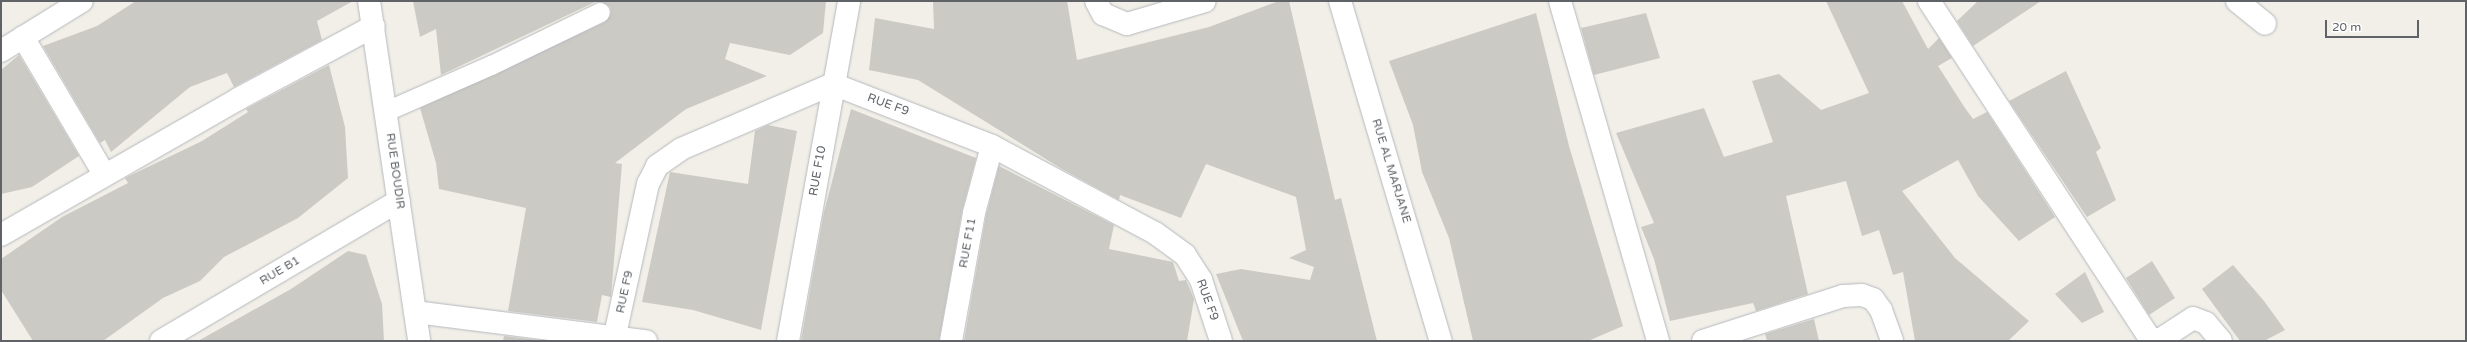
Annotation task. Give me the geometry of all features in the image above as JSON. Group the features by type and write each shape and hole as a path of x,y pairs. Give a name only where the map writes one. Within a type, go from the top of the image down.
{"street":[{"path":"1,51 82,1"},
{"name":"RUE BOUDIR","path":"369,1 374,26 419,341"},
{"name":"RUE F10","path":"788,341 849,1"},
{"path":"1096,1 1103,14 1120,24 1140,22 1205,1"},
{"name":"RUE AL MARJANE","path":"1340,1 1441,341"},
{"path":"1560,1 1658,341"},
{"path":"1929,1 2150,339 2161,339 2193,318 2206,322 2221,341"},
{"path":"2237,1 2265,24"},
{"path":"1,235 104,174 374,26"},
{"path":"24,37 104,174"},
{"name":"RUE F9","path":"615,335 648,184 657,166 681,148 834,84 992,146 1155,233 1184,255 1201,280 1221,341"},
{"name":"RUE F11","path":"951,341 974,212 992,146"},
{"name":"RUE B1","path":"161,341 399,201"},
{"path":"1703,341 1843,296 1862,295 1873,299 1881,310 1892,341"},
{"path":"415,312 615,335 646,341"}],"lane":[{"path":"386,111 491,66 600,12"}],"building":[{"path":"136,1 353,1 317,21 322,40 234,87 227,73 190,87 111,152 105,140 100,143 43,46 97,26"},
{"path":"413,1 601,1 595,2 441,75 436,29 420,37"},
{"path":"601,1 826,1 823,33 790,55 730,43 725,59 767,76 686,109 615,163 622,164 611,297 602,295 597,322 508,311 526,208 439,189 436,163 420,108 605,22 611,13 610,7"},
{"path":"933,1 1067,1 1077,60 1209,27 1279,1 1289,1 1335,200 1341,198 1377,341 1243,341 1216,274 1241,269 1310,280 1314,267 1289,258 1306,250 1296,197 1206,164 1181,218 1120,195 1119,200 1062,169 918,80 869,70 875,18 934,29"},
{"path":"1826,1 1902,1 1928,49 1939,38 1952,58 1938,66 1965,108 1973,119 1987,112 2055,217 2019,241 1978,196 1958,160 1902,191 1955,258 2029,321 2008,341 1915,341 1903,272 1893,275 1879,230 1862,236 1846,181 1786,196 1808,294 1756,311 1753,303 1670,321 1654,259 1641,227 1654,223 1616,133 1704,108 1724,157 1773,142 1752,81 1779,74 1821,110 1869,93"},
{"path":"1978,1 2041,1 1973,46 1957,21"},
{"path":"1536,13 1569,146 1623,326 1588,341 1473,341 1449,238 1422,172 1413,125 1389,61"},
{"path":"1646,13 1660,58 1594,75 1581,28"},
{"path":"19,55 79,156 32,187 1,194 1,70"},
{"path":"329,65 345,127 348,178 298,218 224,257 200,281 163,298 103,341 33,341 1,290 1,259 62,217 128,183 125,178 202,141 248,112 246,109"},
{"path":"2066,71 2101,148 2096,152 2116,200 2087,217 2009,101"},
{"path":"851,109 976,158 962,211 939,341 801,341 824,212"},
{"path":"768,125 797,131 761,330 693,310 642,302 670,172 748,184 755,131"},
{"path":"999,166 1114,225 1109,249 1173,262 1179,281 1186,280 1194,299 1187,341 964,341 986,216"},
{"path":"348,251 366,255 382,304 384,341 198,341 291,289"},
{"path":"2152,261 2175,298 2149,315 2126,278"},
{"path":"2233,265 2264,301 2285,330 2264,341 2240,341 2202,289"},
{"path":"2085,272 2104,312 2082,323 2055,294"},
{"path":"1814,319 1819,341 1767,341 1765,334"},
{"path":"504,336 546,341 503,341"}]}
